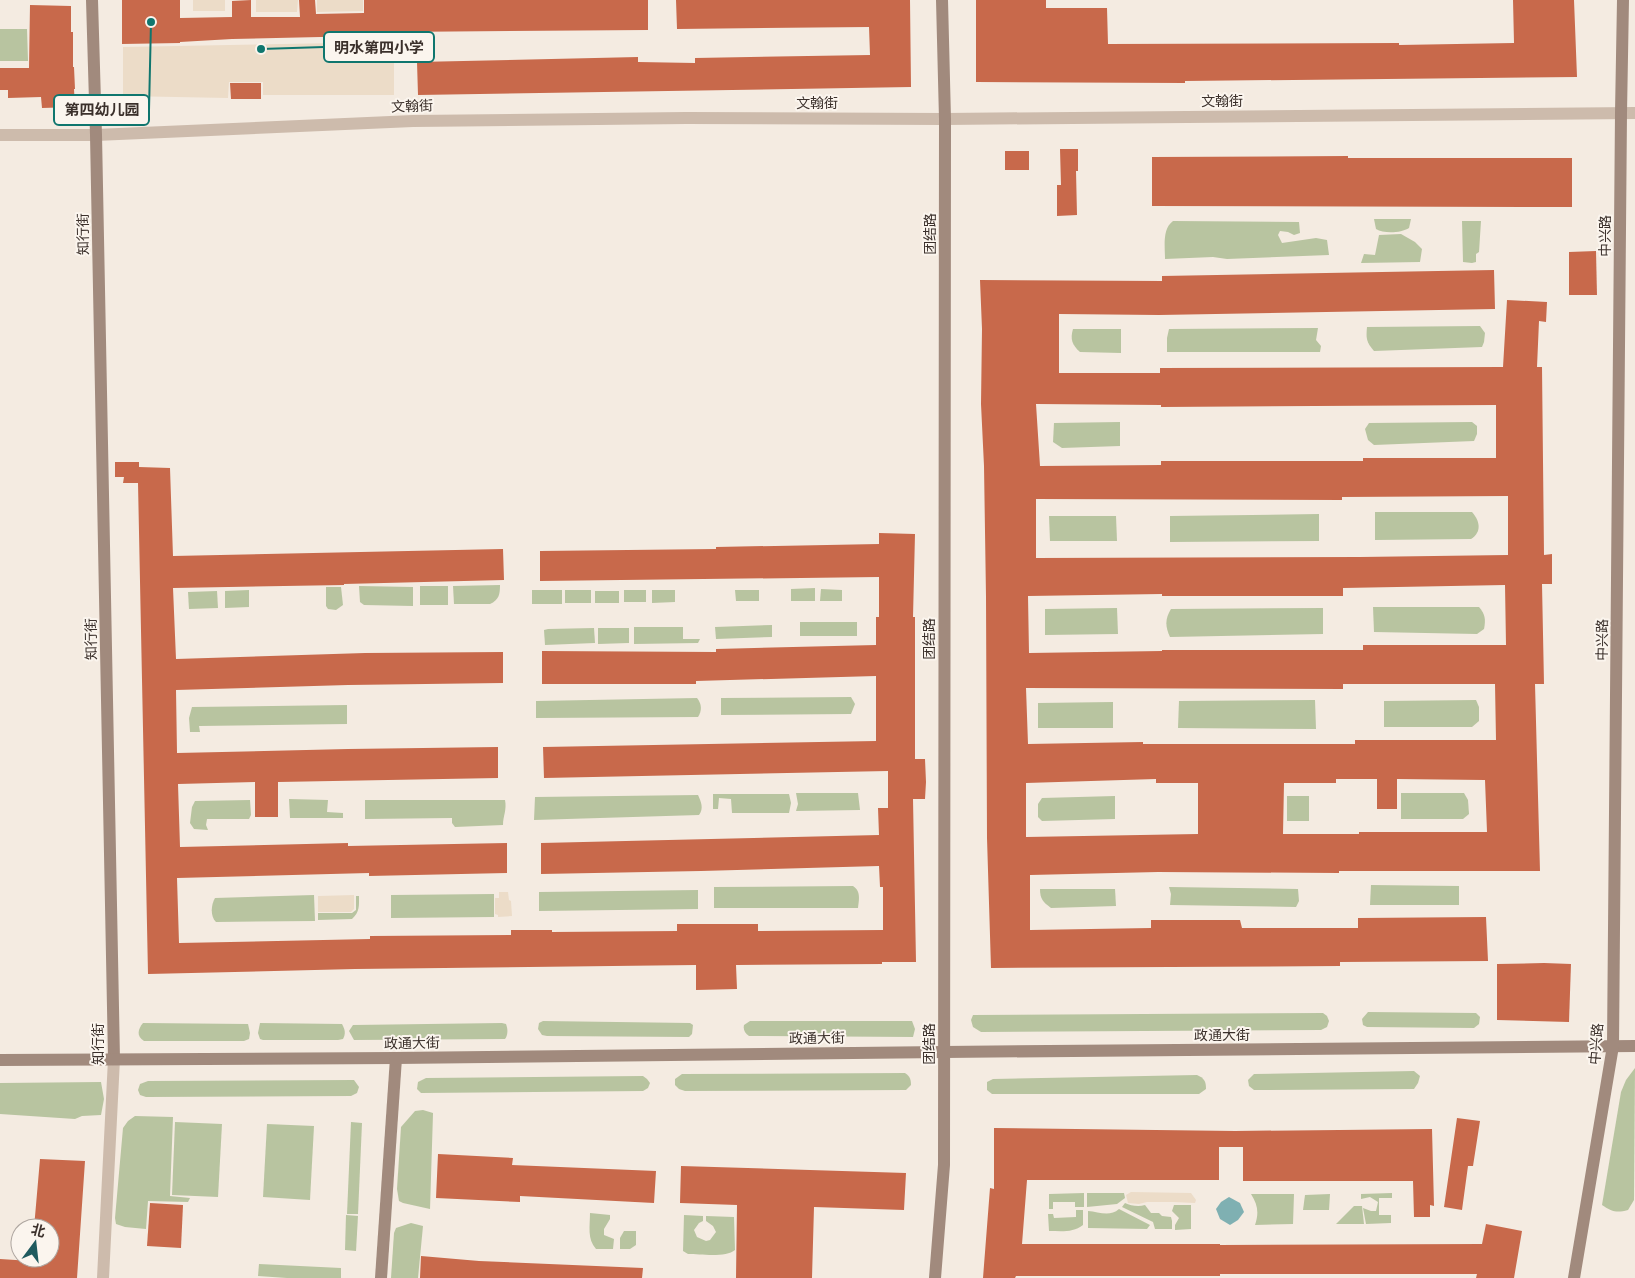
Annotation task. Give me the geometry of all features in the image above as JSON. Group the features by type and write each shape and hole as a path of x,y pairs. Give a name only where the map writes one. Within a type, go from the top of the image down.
{"street":[{"name":"知行街","path":"92,0 114,1059 103,1278"},
{"name":"团结路","path":"935,1278 944,1165 945,119 942,0"},
{"name":"中兴路","path":"1574,1278 1613,1046 1623,0"},
{"name":"文翰街","path":"0,136 96,135 413,121 686,118 945,119 1635,112"},
{"name":"政通大街","path":"0,1060 1635,1046"},
{"path":"381,1278 396,1058"}],"green space":[{"path":"0,29 27,29 28,61 0,61"},
{"path":"1374,219 1411,219 1409,228 1402,231 1383,232 1376,229"},
{"path":"1173,221 1299,222 1300,233 1294,235 1280,231 1278,235 1282,243 1316,238 1327,240 1329,255 1227,259 1213,257 1165,259 1166,233 1169,224"},
{"path":"1462,221 1481,221 1479,252 1476,254 1476,262 1463,262"},
{"path":"1401,234 1415,242 1422,249 1420,262 1361,263 1364,254 1375,255 1379,235"},
{"path":"1480,326 1485,333 1482,347 1374,351 1369,345 1367,337 1367,327"},
{"path":"1318,328 1316,340 1321,346 1320,352 1167,352 1169,329"},
{"path":"1073,329 1121,329 1121,353 1080,352 1072,342"},
{"path":"1120,422 1120,446 1062,448 1053,442 1054,423"},
{"path":"1472,422 1477,426 1477,434 1474,441 1374,445 1368,440 1365,429 1369,423"},
{"path":"1375,512 1472,512 1479,526 1477,533 1471,539 1375,540"},
{"path":"1319,514 1319,541 1170,542 1170,516"},
{"path":"1049,516 1116,516 1117,541 1050,541"},
{"path":"500,585 498,596 490,604 454,604 453,586"},
{"path":"359,586 413,587 413,606 364,605 360,602"},
{"path":"420,586 448,586 448,605 420,605"},
{"path":"326,587 341,587 343,605 336,610 328,609 326,606"},
{"path":"815,588 815,601 791,601 791,589"},
{"path":"821,589 842,590 842,601 820,601"},
{"path":"249,590 249,607 225,608 225,591"},
{"path":"532,590 562,590 562,604 532,604"},
{"path":"565,590 591,590 591,603 565,603"},
{"path":"624,590 646,590 646,602 624,602"},
{"path":"652,590 675,590 675,602 652,603"},
{"path":"735,590 759,590 759,601 736,601"},
{"path":"217,591 218,608 189,609 188,592"},
{"path":"595,591 619,591 619,603 595,603"},
{"path":"1373,607 1479,607 1483,612 1484,629 1477,634 1374,632"},
{"path":"1117,608 1118,634 1045,635 1045,609"},
{"path":"1323,608 1323,634 1170,637 1167,629 1167,619 1171,609"},
{"path":"800,622 857,622 857,636 800,636"},
{"path":"772,625 772,637 716,639 715,627"},
{"path":"634,627 683,627 683,639 700,639 698,643 634,644"},
{"path":"594,628 595,643 545,645 544,630"},
{"path":"598,628 629,628 629,643 598,644"},
{"path":"851,697 855,704 851,714 721,715 721,698"},
{"path":"697,698 701,708 698,717 536,718 536,701"},
{"path":"1315,700 1316,729 1178,728 1179,701"},
{"path":"1476,700 1479,707 1479,721 1472,727 1384,727 1384,701"},
{"path":"1113,702 1113,728 1038,728 1038,703"},
{"path":"347,705 347,724 199,726 200,732 190,732 189,718 192,707"},
{"path":"796,793 858,793 860,810 796,811 798,804"},
{"path":"1401,793 1464,793 1468,800 1469,814 1463,819 1401,819"},
{"path":"713,794 789,794 791,803 789,813 732,813 731,799 719,798 718,809 713,809"},
{"path":"698,795 702,807 699,815 534,820 535,797"},
{"path":"1115,796 1115,819 1042,821 1038,817 1038,804 1042,798"},
{"path":"1287,796 1309,796 1309,821 1287,821"},
{"path":"289,799 328,800 327,812 343,813 343,818 290,818"},
{"path":"250,800 251,815 249,819 207,819 206,825 208,830 194,829 190,823 192,807 195,801"},
{"path":"365,800 505,800 506,807 503,825 455,827 452,823 452,818 365,819"},
{"path":"1371,885 1459,886 1459,905 1370,905"},
{"path":"853,886 858,893 858,908 714,908 714,887"},
{"path":"1169,887 1298,889 1299,901 1296,907 1170,905 1171,894"},
{"path":"1040,889 1115,889 1116,906 1051,908 1042,900"},
{"path":"698,890 698,909 539,911 539,892"},
{"path":"494,894 494,917 391,918 391,895"},
{"path":"314,895 315,921 216,922 212,914 215,898"},
{"path":"356,896 359,896 358,908 352,919 318,920 318,913 352,913 356,910"},
{"path":"1368,1012 1476,1013 1480,1017 1479,1024 1474,1028 1367,1027 1363,1025 1362,1019"},
{"path":"1323,1013 1329,1021 1327,1027 1321,1030 981,1032 973,1027 971,1020 973,1015"},
{"path":"543,1021 690,1023 693,1025 692,1034 689,1037 547,1036 542,1035 538,1029 539,1023"},
{"path":"750,1021 912,1021 915,1029 913,1037 749,1036 745,1031 744,1025"},
{"path":"143,1023 248,1024 250,1033 249,1039 244,1041 144,1041 140,1037 139,1032"},
{"path":"260,1023 342,1024 345,1033 343,1039 338,1040 263,1040 260,1039 258,1033"},
{"path":"506,1024 507,1028 505,1039 354,1040 349,1031 353,1025"},
{"path":"1635,1068 1634,1200 1628,1210 1615,1211 1602,1205 1621,1092 1626,1080"},
{"path":"1414,1071 1420,1076 1414,1089 1254,1090 1249,1086 1248,1080 1254,1074"},
{"path":"905,1073 911,1083 906,1090 685,1091 675,1085 675,1079 682,1074"},
{"path":"1197,1075 1204,1080 1206,1086 1206,1089 1199,1094 992,1094 987,1090 987,1082 993,1079"},
{"path":"643,1076 650,1083 648,1088 643,1091 421,1093 417,1089 418,1082 426,1078"},
{"path":"354,1080 359,1087 357,1093 351,1096 146,1097 140,1095 138,1090 140,1084 148,1081"},
{"path":"101,1082 104,1099 101,1115 82,1116 75,1119 0,1114 0,1083"},
{"path":"423,1110 433,1113 430,1209 399,1201 397,1189 401,1127 415,1111"},
{"path":"135,1116 173,1117 170,1196 190,1198 188,1202 148,1201 146,1229 116,1224 115,1218 123,1128"},
{"path":"175,1122 222,1124 218,1197 172,1195"},
{"path":"351,1122 362,1123 358,1214 347,1214"},
{"path":"267,1124 314,1126 310,1200 263,1197"},
{"path":"1084,1193 1084,1207 1075,1207 1075,1202 1053,1202 1053,1209 1049,1209 1049,1194"},
{"path":"1087,1193 1124,1193 1125,1198 1117,1204 1087,1207"},
{"path":"1392,1193 1392,1198 1379,1198 1379,1215 1391,1215 1391,1223 1366,1224 1363,1208 1376,1211 1378,1202 1370,1197 1361,1199 1361,1194"},
{"path":"1251,1194 1294,1194 1293,1224 1255,1225 1257,1209"},
{"path":"1330,1194 1329,1210 1303,1210 1305,1195"},
{"path":"1125,1203 1135,1206 1145,1205 1151,1213 1159,1213 1162,1216 1171,1217 1172,1229 1155,1229 1153,1222 1122,1207"},
{"path":"1174,1205 1191,1205 1191,1229 1175,1230 1175,1225 1179,1218 1172,1211"},
{"path":"1354,1206 1362,1206 1364,1224 1336,1224"},
{"path":"1119,1209 1150,1225 1147,1229 1088,1228 1088,1211 1112,1213"},
{"path":"1076,1210 1083,1210 1083,1225 1071,1230 1049,1231 1048,1214 1053,1214 1054,1218 1076,1217"},
{"path":"590,1213 610,1215 610,1219 604,1229 604,1235 614,1239 613,1249 596,1249 593,1245 590,1232"},
{"path":"346,1215 358,1216 356,1251 345,1250"},
{"path":"684,1215 703,1216 703,1221 694,1230 697,1237 706,1241 710,1240 716,1232 713,1226 706,1221 706,1216 734,1217 735,1250 726,1254 713,1255 688,1254 683,1251"},
{"path":"411,1223 423,1226 418,1278 391,1278 394,1233 396,1228"},
{"path":"624,1231 636,1231 636,1245 630,1249 620,1249 620,1238"},
{"path":"259,1264 341,1268 341,1278 258,1276"}],"shaded area":[{"path":"193,0 225,0 225,11 193,11"},
{"path":"256,0 298,0 297,12 256,12"},
{"path":"317,0 363,0 363,11 317,12"},
{"path":"394,42 394,95 263,95 263,82 229,82 228,98 123,96 123,47"},
{"path":"499,892 508,892 512,916 498,917 495,914 495,898 499,898"},
{"path":"354,895 354,909 351,912 318,912 318,896"},
{"path":"1131,1192 1191,1193 1196,1200 1195,1203 1128,1203 1126,1195"}],"water":[{"path":"1229,1197 1240,1203 1244,1212 1238,1220 1230,1225 1220,1219 1216,1209 1221,1202"}],"building":[{"path":"122,0 180,0 180,18 232,17 232,1 251,0 251,17 300,17 299,0 315,0 316,14 364,13 364,0 648,0 648,30 394,32 394,38 365,38 365,36 122,44"},
{"path":"676,0 910,0 911,87 418,95 417,62 638,57 638,62 695,63 695,58 870,55 869,27 677,29"},
{"path":"976,0 1046,0 1046,8 1107,8 1108,44 1399,43 1399,45 1514,43 1513,0 1574,0 1577,77 1185,81 1185,83 976,82"},
{"path":"30,5 71,6 75,107 42,108 41,97 8,98 8,90 0,90 0,68 29,68"},
{"path":"230,83 261,83 261,99 231,99"},
{"path":"1060,149 1078,149 1078,171 1076,171 1077,215 1057,216 1057,185 1061,185"},
{"path":"1005,151 1029,151 1029,170 1005,170"},
{"path":"1348,156 1348,158 1572,158 1572,207 1152,206 1152,157"},
{"path":"1596,251 1597,295 1569,295 1569,252"},
{"path":"1494,270 1495,309 1159,315 1059,314 1059,373 1160,373 1160,368 1503,367 1507,300 1547,302 1546,322 1539,321 1537,367 1542,367 1544,555 1552,554 1552,584 1542,584 1544,684 1535,684 1540,871 1158,872 1030,875 1030,930 1151,928 1151,920 1240,920 1242,928 1358,928 1358,918 1486,917 1488,961 1340,962 1340,966 991,968 987,838 986,596 980,280 1162,281 1162,276","holes":["1036,404 1161,405 1161,407 1496,405 1496,458 1363,458 1363,461 1161,461 1161,465 1040,466","1508,496 1508,555 1036,558 1036,499 1342,500 1342,497","1505,585 1506,645 1363,645 1363,650 1162,650 1029,653 1028,596 1162,594 1162,596 1343,596 1343,588","1343,684 1495,684 1496,740 1355,740 1355,744 1143,744 1143,742 1028,744 1026,688 1343,689","1156,779 1156,783 1198,783 1198,834 1026,837 1026,783","1336,779 1377,779 1377,809 1397,809 1397,779 1485,780 1487,832 1283,834 1284,783 1336,783"]},
{"path":"115,462 139,462 139,467 170,468 173,556 503,549 504,580 173,588 176,659 365,653 503,652 503,683 176,690 177,753 498,747 498,778 278,782 278,817 255,817 255,782 178,784 180,847 348,843 348,846 507,843 507,873 369,876 369,873 177,878 179,943 370,939 370,936 511,935 511,930 552,930 552,932 677,931 677,924 758,924 758,931 883,930 883,887 880,887 879,866 541,874 541,843 879,835 878,808 888,808 888,771 544,778 543,747 876,741 876,676 696,681 696,684 542,684 542,651 716,652 716,649 876,645 876,617 879,617 879,577 540,581 540,551 716,549 716,547 879,544 879,533 915,534 913,617 915,617 915,759 925,759 926,782 925,799 913,799 916,962 736,965 737,989 696,990 696,965 355,969 148,974 138,483 123,483 124,477 115,477"},
{"path":"1497,964 1571,964 1569,1022 1497,1020"},
{"path":"1457,1118 1480,1121 1473,1166 1468,1166 1462,1210 1444,1207"},
{"path":"994,1128 1235,1131 1432,1129 1434,1206 1430,1205 1430,1217 1414,1217 1413,1181 1243,1181 1243,1147 1219,1147 1219,1180 1027,1180 1022,1244 1482,1244 1486,1224 1522,1231 1514,1278 1476,1278 1477,1274 1220,1274 1220,1276 1016,1276 1015,1278 983,1278 990,1188 994,1189"},
{"path":"438,1154 513,1158 512,1165 656,1171 654,1203 520,1196 520,1202 436,1198"},
{"path":"40,1159 85,1161 77,1278 0,1278 0,1259 10,1260 10,1268 60,1268 60,1218 35,1218"},
{"path":"681,1166 906,1173 904,1210 814,1207 812,1278 736,1278 737,1205 680,1203"},
{"path":"150,1203 183,1205 181,1248 147,1246"},
{"path":"421,1256 479,1261 643,1268 642,1278 420,1278"}],"place":[{"name":"第四幼儿园","path":"151,22"},
{"name":"明水第四小学","path":"261,49"}]}
